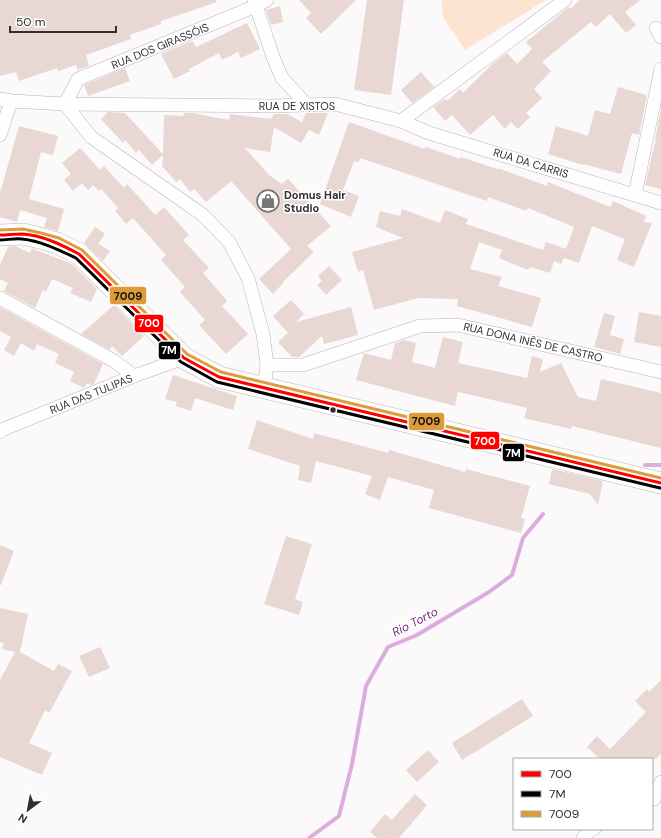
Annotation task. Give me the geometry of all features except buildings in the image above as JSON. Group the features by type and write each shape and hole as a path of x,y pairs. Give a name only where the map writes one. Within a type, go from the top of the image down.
{"main road":[{"path":"0,235 22,234 40,238 56,242 79,254 184,358 219,377 661,483"}],"street":[{"path":"402,121 565,0"},
{"path":"259,2 273,57 282,78 308,105"},
{"name":"RUA DOS GIRASSÓIS","path":"66,104 78,79 259,2"},
{"path":"635,195 661,69"},
{"path":"0,136 4,103"},
{"name":"RUA DE XISTOS","path":"4,103 273,106 336,104 402,121"},
{"path":"66,104 91,137 203,215 229,242 248,278 263,334 267,365 264,388"},
{"name":"RUA DA CARRIS","path":"402,121 429,133 661,203"},
{"path":"0,298 114,361 134,376"},
{"name":"RUA DONA INÊS DE CASTRO","path":"267,365 303,365 420,326 458,325 661,372"},
{"name":"RUA DAS TULIPAS","path":"0,432 4,429 134,376 184,358"},
{"path":"656,799 661,782"},
{"path":"583,838 592,830"}],"shaded area":[{"path":"441,0 546,0 465,50 443,17"}],"waterway":[{"name":"Rio Torto","path":"645,465 661,465"},
{"name":"Rio Torto","path":"309,838 339,816 352,764 366,686 388,647 417,635 489,592 512,575 523,538 543,514"}],"transit line":[{"name":"7009","path":"0,230 23,229 41,233 59,238 82,250 187,354 221,372 661,478"},
{"name":"700","path":"0,235 22,234 37,236 59,244 79,254 184,358 219,377 661,483"},
{"name":"7M","path":"0,240 29,240 50,246 76,258 181,362 217,382 660,488"}],"place":[{"name":"Domus Hair Studio","path":"268,201"}]}
